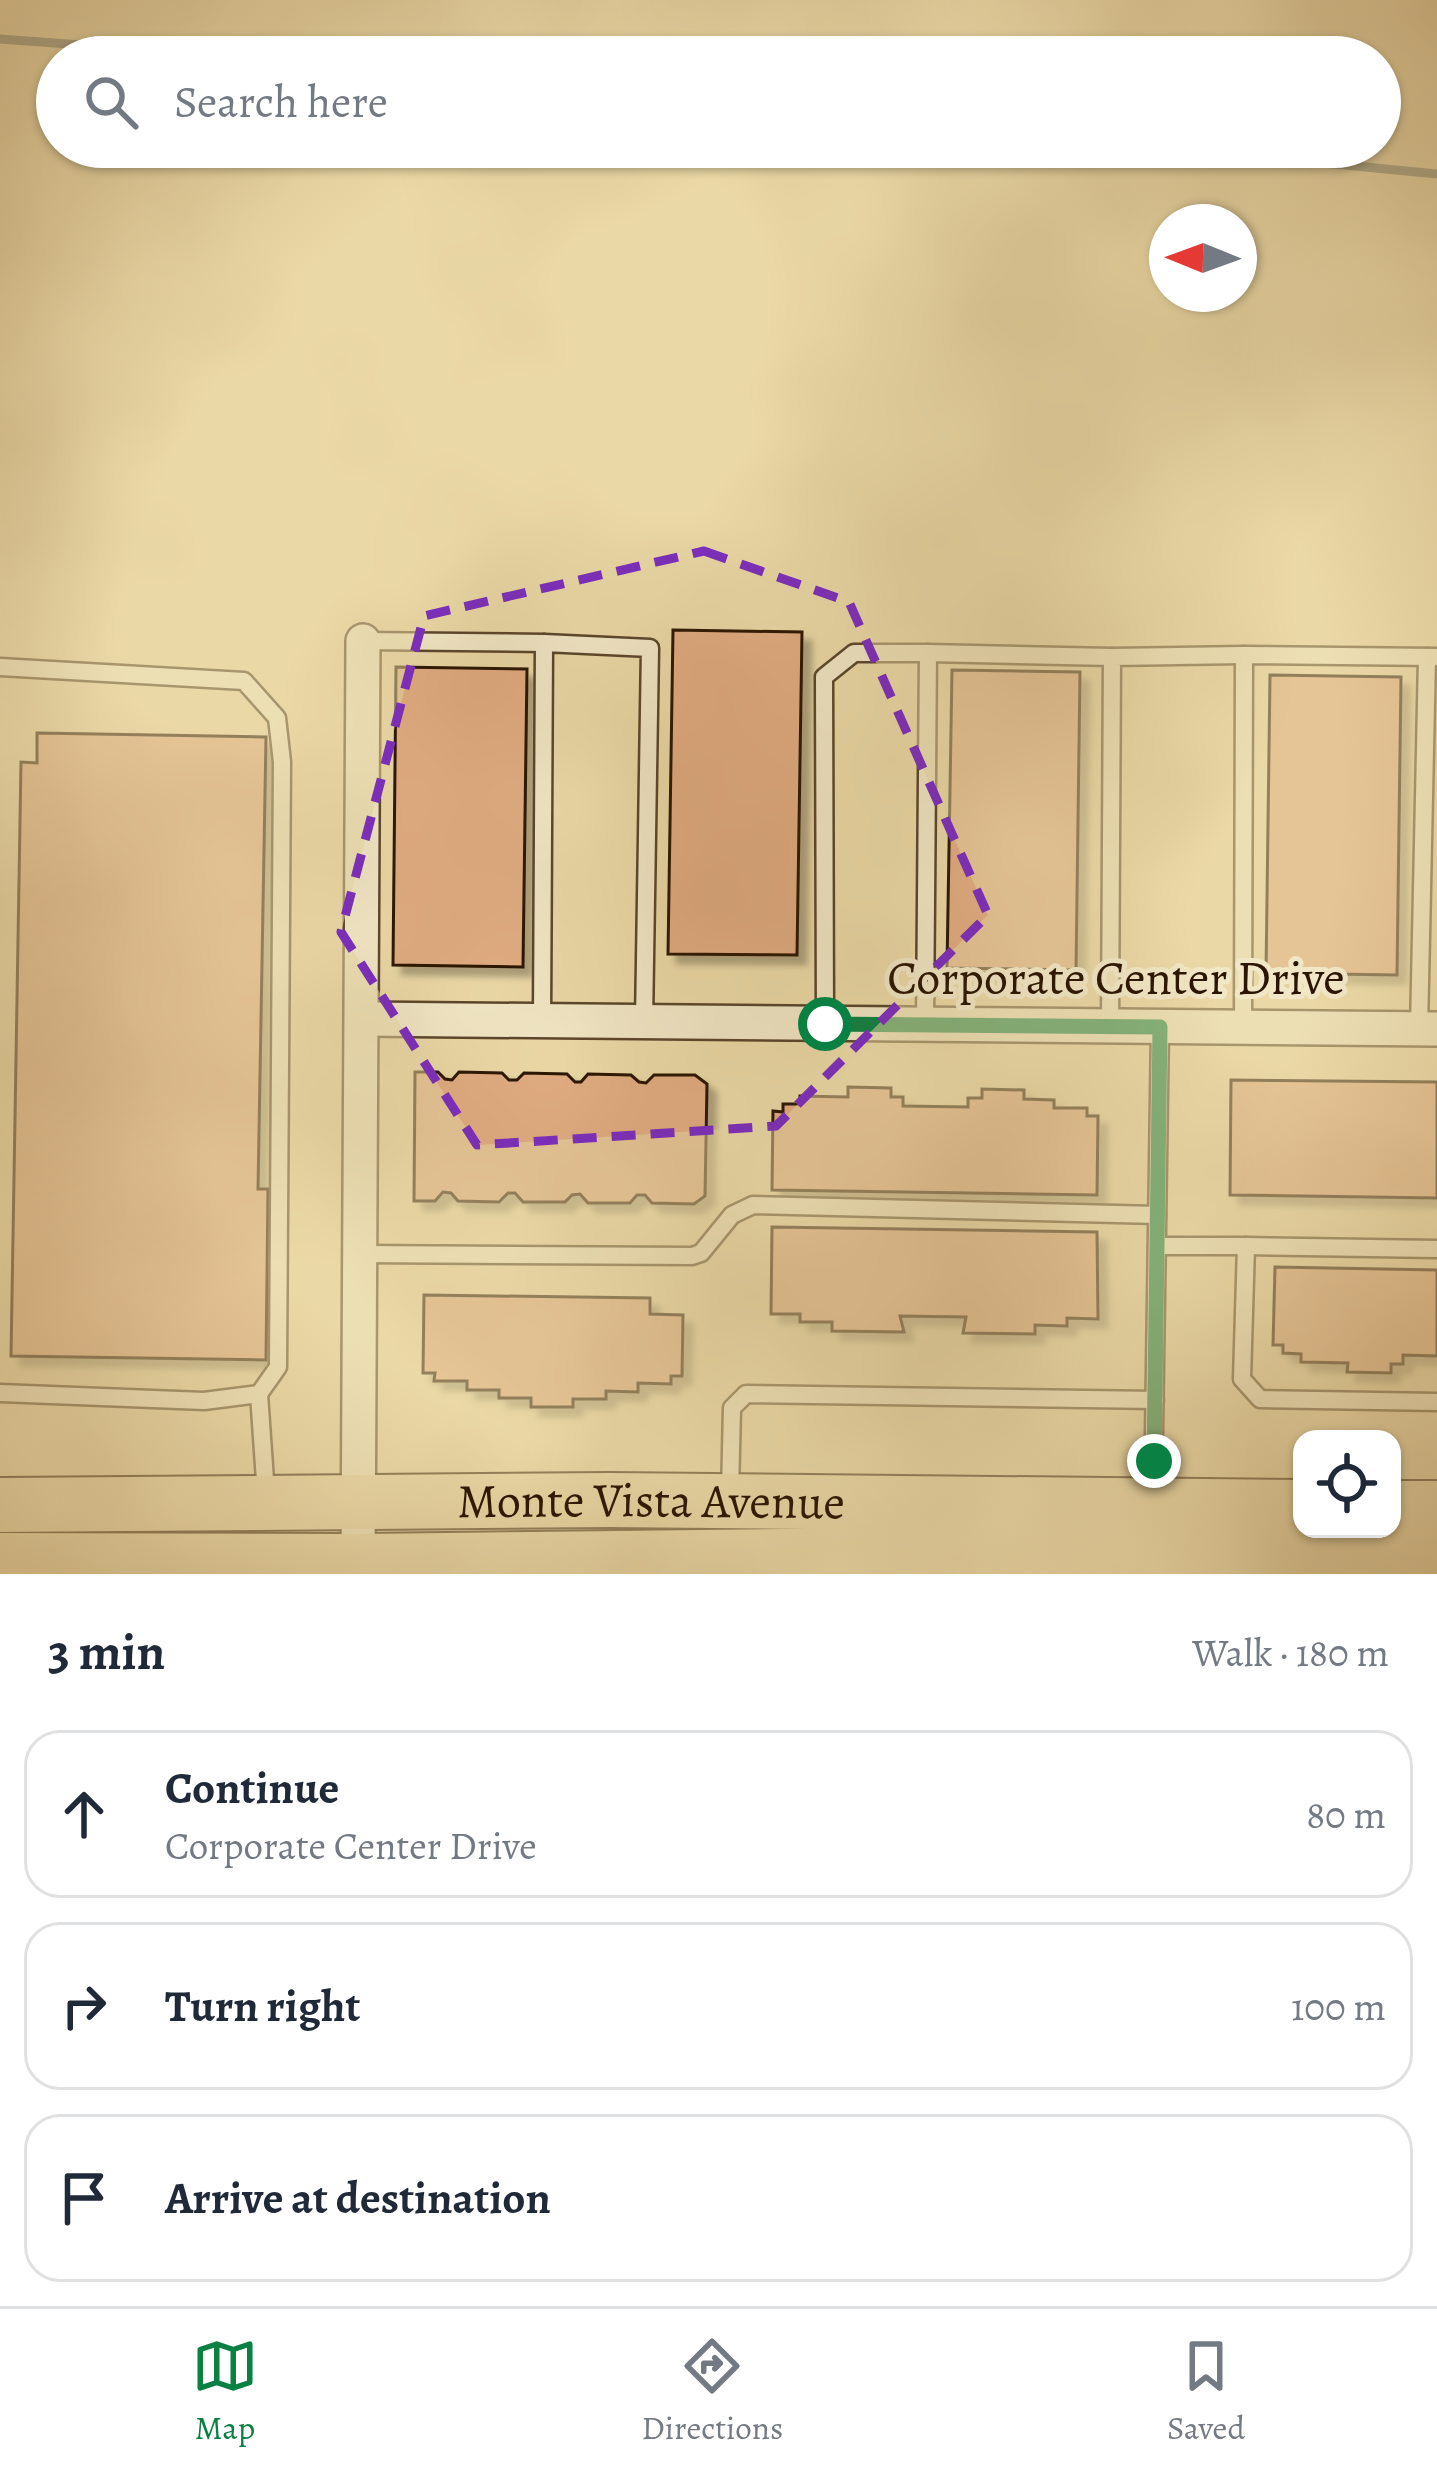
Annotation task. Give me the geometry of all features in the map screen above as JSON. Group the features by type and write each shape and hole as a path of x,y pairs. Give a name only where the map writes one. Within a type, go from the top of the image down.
{"main road":[{"name":"Monte Vista Avenue","path":"0,1505 730,1501 1437,1552"},
{"name":"Monte Vista Avenue","path":"0,1560 358,1568 839,1565 1293,1508"},
{"path":"1401,1508 1437,1508"}],"street":[{"path":"358,1568 363,641"},
{"name":"Corporate Center Drive","path":"362,1019 1428,1029"}],"lane":[{"path":"363,641 650,648 644,1022"},
{"path":"542,1021 544,644"},
{"path":"925,1024 928,652"},
{"path":"825,1024 824,677 854,653 928,652 1432,657 1428,1029"},
{"path":"1243,1027 1244,655"},
{"path":"1110,1026 1112,657"},
{"path":"0,667 244,681 277,718 282,762 278,1367 259,1394 267,1503"},
{"path":"1152,1529 1160,1027"},
{"path":"360,1254 692,1256 742,1208 753,1205 1157,1215"},
{"path":"1157,1246 1437,1249"},
{"path":"1246,1246 1242,1379 1260,1399 1437,1402"},
{"path":"0,1393 205,1401 259,1394"},
{"path":"730,1501 732,1408 746,1394 1155,1400"}],"highlighted area":[{"path":"704,551 849,602 988,915 776,1126 477,1145 341,932 424,616"}],"building":[{"path":"673,630 802,632 797,955 668,954"},
{"path":"396,667 527,669 523,967 393,965"},
{"path":"952,670 1080,672 1076,970 947,968"},
{"path":"1270,675 1401,677 1397,975 1266,973"},
{"path":"37,733 266,737 258,1189 268,1189 266,1360 11,1356 21,762 37,763"},
{"path":"415,1072 438,1072 452,1080 459,1072 502,1073 509,1080 524,1073 567,1074 575,1082 588,1074 631,1075 646,1083 654,1075 695,1075 707,1084 705,1196 694,1204 652,1203 645,1195 637,1195 630,1203 588,1203 580,1194 565,1202 523,1202 515,1193 508,1193 499,1202 458,1201 443,1192 435,1201 414,1201"},
{"path":"1231,1080 1437,1082 1437,1198 1230,1195"},
{"path":"848,1087 891,1088 891,1097 903,1097 903,1106 968,1107 968,1098 982,1098 982,1089 1024,1090 1024,1099 1054,1100 1054,1108 1087,1108 1087,1116 1098,1116 1097,1195 772,1190 773,1111 783,1112 783,1104 800,1104 800,1096 848,1097"},
{"path":"772,1227 1097,1232 1098,1319 1067,1318 1067,1326 1035,1325 1035,1334 963,1333 966,1317 900,1316 904,1332 832,1331 832,1322 800,1322 800,1314 771,1314"},
{"path":"1275,1267 1437,1270 1437,1356 1403,1355 1403,1364 1391,1364 1391,1373 1347,1372 1348,1363 1301,1362 1301,1354 1283,1353 1283,1345 1273,1345"},
{"path":"424,1295 650,1298 650,1314 683,1315 682,1376 671,1376 671,1384 638,1383 638,1392 606,1391 606,1399 573,1399 573,1407 531,1407 531,1398 499,1398 499,1390 467,1390 467,1381 434,1381 435,1373 423,1373"}],"waterway":[{"path":"0,39 36,42"},
{"path":"1376,168 1437,174"}],"route":[{"path":"825,1024 1160,1027 1154,1461"}]}
